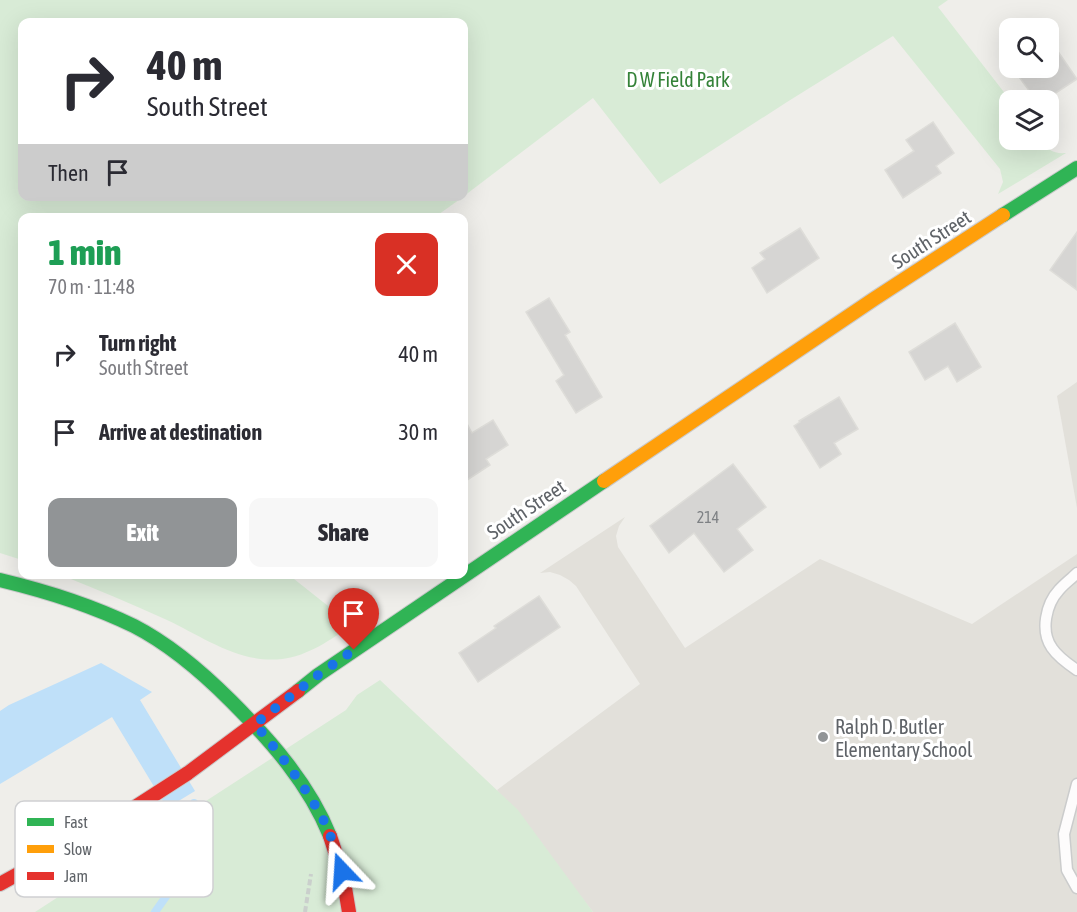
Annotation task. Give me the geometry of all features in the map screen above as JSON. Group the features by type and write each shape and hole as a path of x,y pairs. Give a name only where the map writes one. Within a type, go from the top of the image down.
{"street":[{"name":"South Street","path":"468,572 884,293 1077,168"},
{"name":"South Street","path":"145,801 188,773 318,675 458,579"},
{"path":"0,580 78,602 135,626 176,652 208,679 255,724 304,788 326,825 342,871 349,912"},
{"name":"South Street","path":"0,884 15,876"}],"lane":[{"path":"1077,573 1058,591 1049,606 1046,618 1046,632 1050,645 1058,656 1077,670"},
{"path":"1077,784 1064,834 1067,870 1077,888"}],"shaded area":[{"path":"1077,382 1077,508 1057,396"},
{"name":"Ralph D. Butler Elementary School","path":"625,517 616,536 618,547 685,648 820,559 972,624 1077,554 1077,912 593,912 497,790 640,684 576,586 560,575 550,572 540,573"}],"green space":[{"name":"D W Field Park","path":"0,0 948,0 938,7 1002,90 999,90 999,150 1051,150 1066,153 998,194 1003,182 1000,169 893,36 660,184 593,98 468,193 468,18 18,18 18,201 457,201 441,213 18,213 18,559 0,553"},
{"path":"71,579 294,579 352,625 319,646 301,654 282,659 266,659 222,648 167,620"},
{"path":"380,680 518,810 593,912 35,912 58,897 213,897 213,801 206,801 346,710 357,695"}],"water":[{"path":"101,663 152,692 140,700 195,791 179,801 163,801 112,717 0,784 0,711"}],"building":[{"path":"1059,53 1077,79 1059,91 1029,90 1020,78 1059,78"},
{"path":"933,122 954,153 936,166 941,173 903,198 885,170 914,151 906,140"},
{"path":"800,228 819,258 767,293 752,268 765,259 760,253"},
{"path":"1077,232 1077,290 1050,270"},
{"path":"549,298 570,332 565,335 602,397 576,413 556,381 564,375 526,312"},
{"path":"955,323 981,367 957,382 948,366 925,380 909,352"},
{"path":"839,397 858,429 834,443 841,454 820,468 794,426"},
{"path":"493,420 508,445 486,459 490,465 468,479 468,426 472,433"},
{"path":"733,464 766,507 737,529 753,550 724,572 694,533 669,553 650,526"},
{"path":"539,596 560,627 478,682 459,653"}],"waterway":[{"path":"155,912 166,897"}],"traffic: fast":[{"path":"1003,215 1077,168"},
{"path":"468,573 604,481"},
{"path":"298,691 460,579"},
{"path":"0,580 68,599 118,618 148,633 186,660 231,701 288,764 311,799 330,836"}],"traffic: slow":[{"path":"604,481 1003,215"}],"traffic: jam":[{"path":"145,801 188,773 298,691"},
{"path":"330,836 343,876 349,912"},
{"path":"0,884 15,876"}],"place":[{"name":"Ralph D. Butler Elementary School","path":"823,737"}],"route":[{"path":"342,871 326,825 304,788 255,724 354,650"}]}
